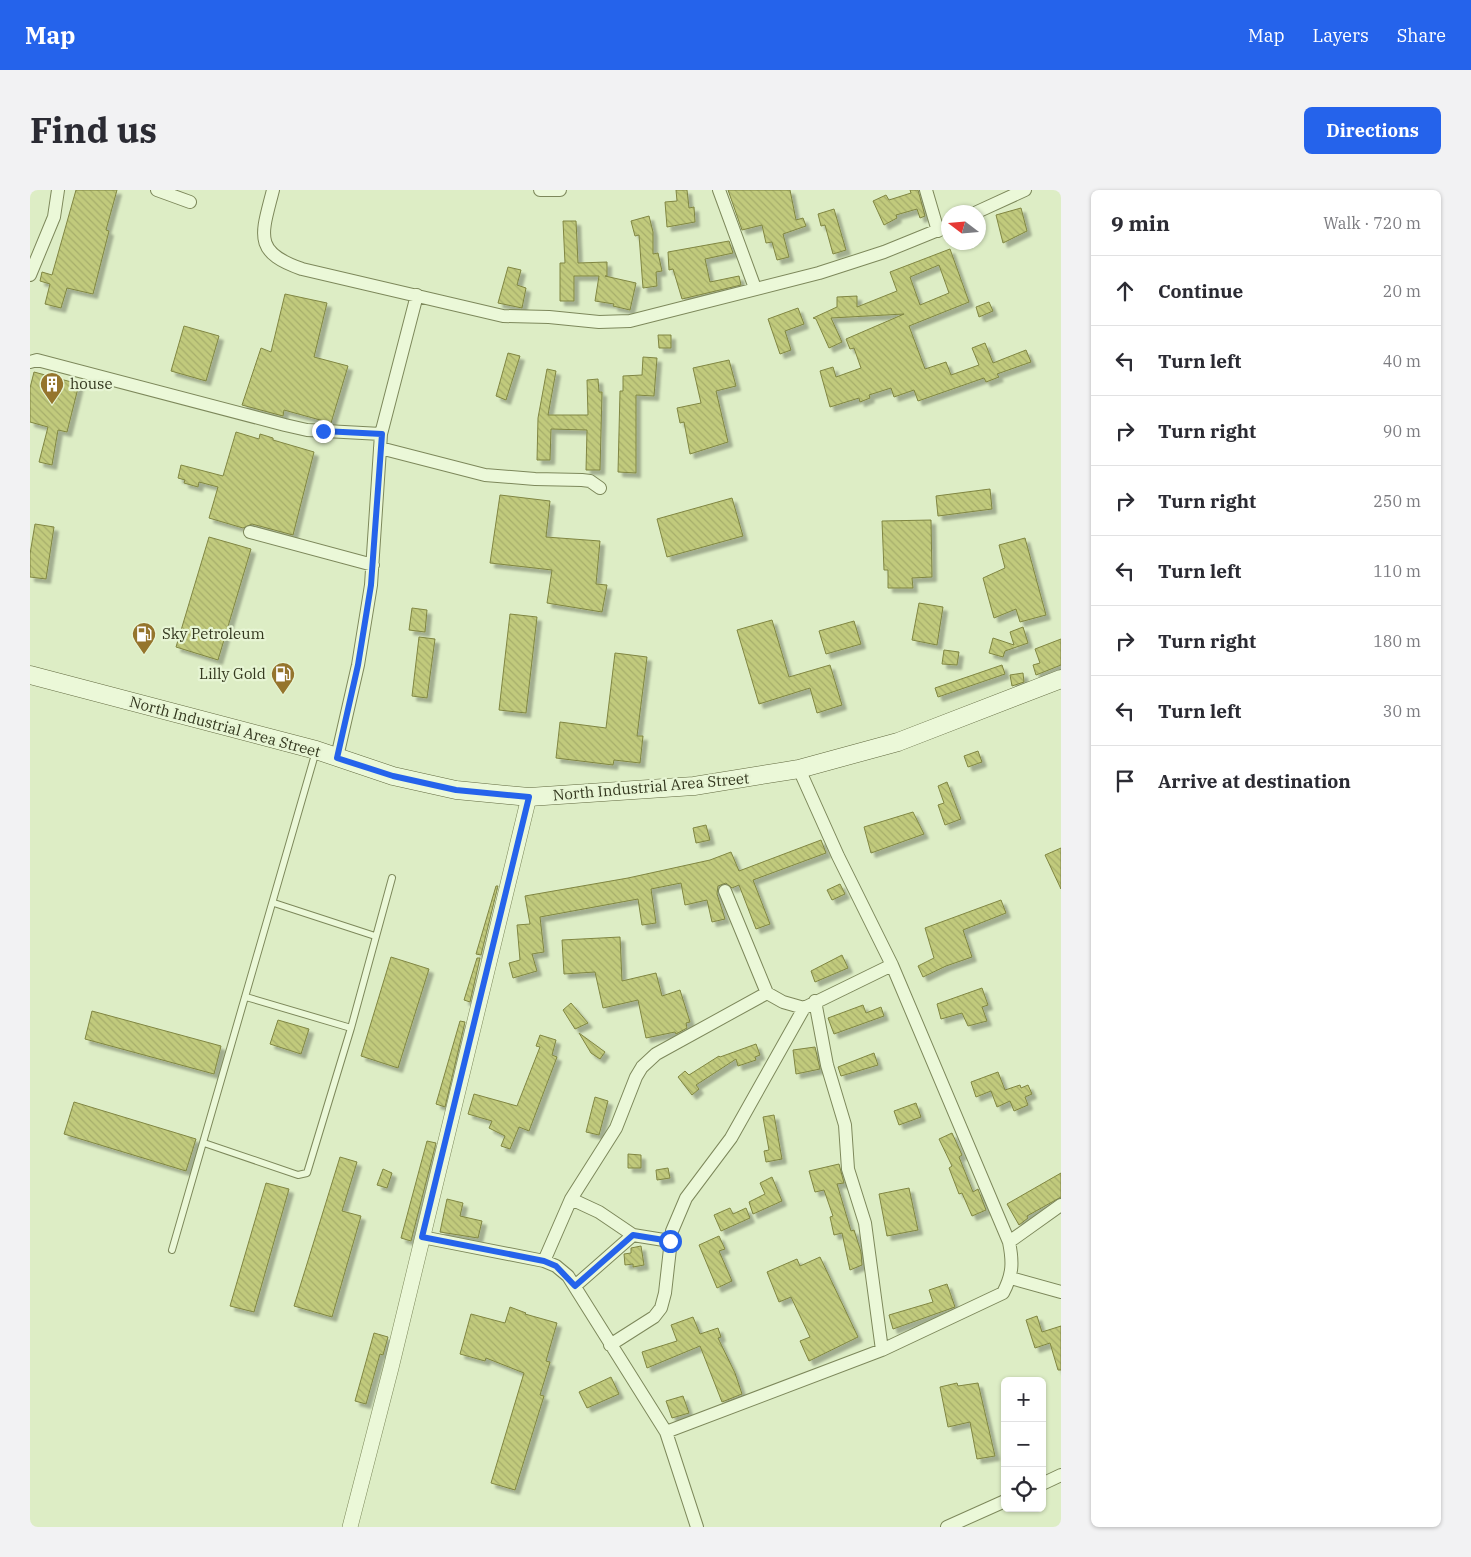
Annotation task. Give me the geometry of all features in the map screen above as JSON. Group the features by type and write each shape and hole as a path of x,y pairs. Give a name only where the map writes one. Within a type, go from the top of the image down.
{"main road":[{"name":"North Industrial Area Street","path":"30,675 316,750 393,776 456,790 529,797 678,787 753,778 799,770 898,742 1061,679"}],"street":[{"path":"30,275 54,217 58,190"},
{"path":"157,190 190,202"},
{"path":"273,190 264,233 270,252 282,262 302,269 503,316 549,317 613,322 652,316 819,273 884,252 941,229"},
{"path":"540,190 560,190"},
{"path":"719,190 755,288"},
{"path":"926,190 941,224"},
{"path":"986,208 1025,190"},
{"path":"337,758 358,665 373,565 382,434 417,295"},
{"path":"30,362 36,360 307,430 382,434"},
{"path":"380,448 485,475 582,480 590,481 600,488"},
{"path":"250,532 373,565"},
{"path":"666,1432 882,1350 1003,1293 1011,1278 1013,1261 1009,1242 892,965 838,856 799,770"},
{"path":"350,1527 529,797"},
{"path":"725,891 767,993 783,1002 804,1008"},
{"path":"610,1345 654,1317 661,1308 665,1293 672,1231 686,1198 731,1138 804,1008 892,965"},
{"path":"544,1261 571,1199 616,1128 642,1067 656,1054 767,993"},
{"path":"815,1001 827,1065 845,1125 848,1169 864,1223 882,1350"},
{"path":"571,1199 599,1212 633,1235 670,1241"},
{"path":"1009,1242 1061,1205"},
{"path":"575,1286 633,1235"},
{"path":"422,1237 544,1261 556,1266 575,1286 610,1345 666,1432 697,1527"},
{"path":"1011,1278 1061,1292"},
{"path":"1046,1482 1061,1475"},
{"path":"946,1527 1001,1503"}],"lane":[{"path":"172,1250 274,903 316,750"},
{"path":"204,1143 298,1175 307,1173 351,1028 392,878"},
{"path":"274,903 375,936"},
{"path":"246,997 351,1028"}],"building":[{"path":"76,190 117,190 106,230 109,231 93,294 67,288 61,308 45,304 50,284 40,281 42,272 52,275"},
{"path":"676,190 687,190 689,208 694,207 695,222 667,227 665,202 677,201"},
{"path":"728,190 790,190 796,220 803,218 806,226 783,234 789,257 777,260 772,242 766,243 762,225 742,230"},
{"path":"910,190 918,190 925,216 920,218 917,209 896,215 897,218 884,225 873,201 886,195 889,200 911,193"},
{"path":"1021,208 1027,231 1003,243 996,215"},
{"path":"834,209 846,250 833,254 825,225 821,226 818,214"},
{"path":"649,216 653,232 653,254 658,253 662,271 656,272 657,286 643,288 639,235 635,236 631,221"},
{"path":"563,221 576,221 578,263 607,262 607,276 605,276 636,283 630,310 613,306 614,304 595,301 599,276 574,276 574,301 560,301 560,263 565,263"},
{"path":"729,241 733,253 705,259 710,282 739,276 741,285 682,299 673,269 669,270 668,252"},
{"path":"950,250 969,302 909,326 925,369 946,362 951,375 979,365 972,348 985,343 993,363 1026,350 1031,362 997,374 999,377 986,382 984,378 918,401 914,390 894,397 891,388 869,395 870,398 860,402 859,398 830,407 820,371 833,367 836,377 861,368 854,348 850,349 846,339 904,314 831,318 842,342 829,348 816,319 813,318 837,307 837,297 857,296 857,307 897,291 890,272","holes":["939,265 949,293 920,305 910,277"]},
{"path":"508,267 521,270 517,285 526,288 522,308 498,303"},
{"path":"285,294 327,303 314,357 348,366 331,423 284,410 283,416 242,405 261,348 271,352"},
{"path":"989,302 993,311 979,317 976,307"},
{"path":"798,308 804,324 785,331 791,350 780,354 768,319"},
{"path":"184,326 219,336 206,381 171,371"},
{"path":"658,335 671,335 671,348 659,348"},
{"path":"508,353 520,356 506,400 496,396"},
{"path":"643,357 657,358 654,396 636,395 636,473 618,472 620,391 623,391 623,376 642,375"},
{"path":"729,360 736,386 716,391 728,442 690,454 684,422 680,423 677,408 701,403 693,368"},
{"path":"547,369 556,371 548,415 588,415 587,380 598,379 599,392 602,392 600,470 586,470 587,430 551,429 550,460 537,460 538,418"},
{"name":"house","path":"34,372 79,384 67,432 58,430 52,465 39,462 48,427 30,422 30,388"},
{"path":"236,432 259,439 260,434 273,438 273,440 314,452 293,535 252,524 243,528 209,518 218,487 199,482 198,487 184,483 185,480 178,478 181,465 223,476"},
{"path":"990,489 992,509 938,516 936,496"},
{"path":"500,495 550,501 546,537 600,541 596,584 607,585 602,612 547,603 552,570 490,563"},
{"path":"732,498 743,536 667,557 657,519"},
{"path":"931,520 932,577 912,578 913,588 888,588 888,570 884,570 882,521"},
{"path":"35,524 54,527 46,579 30,577 30,554"},
{"path":"209,537 251,549 218,660 176,647"},
{"path":"1025,538 1046,615 1020,622 1016,609 994,618 983,578 1005,568 999,545"},
{"path":"919,603 943,607 937,645 912,640"},
{"path":"412,608 427,610 425,632 409,630"},
{"path":"510,614 537,617 526,713 499,710"},
{"path":"772,620 789,677 830,665 842,705 817,713 810,688 759,704 737,630"},
{"path":"854,621 861,644 826,654 819,631"},
{"path":"1023,627 1028,643 1005,651 1003,657 989,653 993,638 1014,645 1010,632"},
{"path":"419,637 435,639 427,698 412,696"},
{"path":"1061,639 1061,665 1036,675 1033,665 1040,663 1035,649"},
{"path":"944,650 959,652 957,665 942,664"},
{"path":"615,653 647,657 637,736 643,736 640,763 614,760 613,765 556,758 560,722 606,728"},
{"path":"1002,665 1005,674 938,697 935,688"},
{"path":"1023,673 1024,682 1012,686 1010,675"},
{"path":"978,751 982,762 968,767 964,756"},
{"path":"947,782 961,819 945,825 938,805 944,803 938,786"},
{"path":"913,812 924,834 871,853 864,827"},
{"path":"706,825 710,840 696,843 693,828"},
{"path":"821,840 826,853 753,880 770,924 756,929 739,885 732,888 726,883 718,886 717,894 725,919 712,922 707,900 685,905 681,883 651,889 656,923 642,925 638,899 540,917 544,952 532,954 537,971 513,978 509,963 520,960 517,925 530,924 525,896 628,878 710,860 731,852 739,871"},
{"path":"1061,848 1061,889 1045,855"},
{"path":"840,884 845,894 832,900 827,890"},
{"path":"496,886 498,886 481,955 476,954"},
{"path":"1001,900 1006,913 963,930 972,957 923,977 918,966 934,958 925,928"},
{"path":"620,937 622,981 656,973 662,996 680,990 690,1022 686,1023 687,1028 676,1034 675,1032 646,1038 638,1000 603,1008 595,972 564,974 562,940"},
{"path":"842,955 848,968 815,982 811,971"},
{"path":"391,957 429,969 398,1068 361,1056"},
{"path":"477,958 480,958 470,1002 464,1000"},
{"path":"982,988 988,1005 982,1007 987,1021 968,1026 962,1013 941,1019 937,1004"},
{"path":"571,1003 588,1023 575,1029 563,1010"},
{"path":"863,1005 866,1013 881,1007 884,1016 834,1034 828,1018"},
{"path":"92,1011 221,1046 214,1074 85,1039"},
{"path":"278,1020 309,1029 301,1054 270,1044"},
{"path":"460,1021 465,1022 445,1107 436,1104"},
{"path":"579,1033 605,1052 600,1059 591,1053"},
{"path":"540,1035 556,1040 552,1055 557,1057 529,1131 519,1127 510,1149 501,1146 505,1136 489,1128 492,1121 468,1114 474,1094 517,1106 540,1047 536,1046"},
{"path":"756,1044 760,1055 755,1057 756,1060 738,1066 736,1059 696,1085 699,1089 692,1095 678,1077 685,1071 689,1075 719,1056"},
{"path":"815,1047 820,1069 796,1074 793,1050"},
{"path":"874,1053 878,1065 841,1076 838,1067"},
{"path":"998,1072 1005,1090 1020,1085 1021,1088 1028,1085 1032,1094 1025,1097 1028,1105 1014,1111 1010,1101 997,1107 991,1091 976,1097 971,1082"},
{"path":"595,1097 608,1101 599,1135 586,1132"},
{"path":"74,1102 196,1139 186,1171 64,1134"},
{"path":"916,1103 921,1117 899,1125 894,1111"},
{"path":"774,1115 782,1159 766,1162 764,1151 769,1150 763,1117"},
{"path":"952,1133 962,1155 959,1157 973,1192 978,1189 986,1210 972,1216 962,1193 959,1194 949,1168 952,1166 939,1139"},
{"path":"427,1141 436,1143 411,1241 401,1238"},
{"path":"628,1154 641,1155 641,1168 628,1168"},
{"path":"340,1157 357,1162 342,1211 361,1216 332,1317 294,1306"},
{"path":"839,1164 844,1183 837,1184 851,1231 854,1230 861,1252 862,1265 850,1270 842,1233 834,1235 830,1217 833,1216 824,1190 815,1192 809,1171"},
{"path":"668,1168 670,1178 657,1180 656,1170"},
{"path":"383,1169 392,1173 387,1188 377,1185"},
{"path":"1061,1173 1061,1197 1027,1216 1028,1218 1019,1225 1007,1204"},
{"path":"772,1177 782,1201 753,1214 749,1202 765,1194 760,1183"},
{"path":"266,1183 289,1189 254,1312 230,1306"},
{"path":"909,1188 918,1230 887,1236 879,1194"},
{"path":"447,1199 463,1203 460,1216 482,1221 478,1238 440,1232"},
{"path":"730,1208 733,1214 746,1208 750,1218 721,1231 714,1215"},
{"path":"719,1236 725,1249 719,1251 732,1281 717,1288 699,1245"},
{"path":"641,1246 644,1265 633,1267 633,1264 625,1265 624,1254 631,1253 631,1248"},
{"path":"820,1257 858,1337 809,1361 800,1341 810,1337 791,1297 779,1302 767,1272 797,1259 800,1266"},
{"path":"947,1284 955,1307 893,1329 889,1315 933,1302 929,1290"},
{"path":"510,1307 525,1314 557,1323 546,1361 550,1362 540,1395 544,1396 515,1490 491,1483 524,1373 486,1358 485,1361 460,1354 471,1314 505,1323"},
{"path":"1037,1316 1042,1332 1061,1326 1061,1370 1058,1370 1050,1343 1035,1348 1026,1320"},
{"path":"693,1317 700,1334 718,1328 721,1337 718,1338 735,1373 742,1394 722,1402 700,1346 647,1368 642,1352 677,1341 671,1325"},
{"path":"374,1333 388,1337 383,1355 380,1354 366,1404 355,1401"},
{"path":"611,1377 619,1394 587,1408 579,1392"},
{"path":"957,1383 958,1386 978,1383 995,1456 977,1459 970,1422 948,1427 940,1387"},
{"path":"683,1396 689,1413 672,1418 666,1401"}],"place":[{"name":"house","path":"52,405"},
{"name":"Sky Petroleum","path":"144,655"},
{"name":"Lilly Gold","path":"283,695"}],"route":[{"path":"323,431 382,434 371,585 358,665 337,758 393,776 456,790 529,797 422,1237 544,1261 563,1271 575,1286 633,1235 670,1241"}]}
